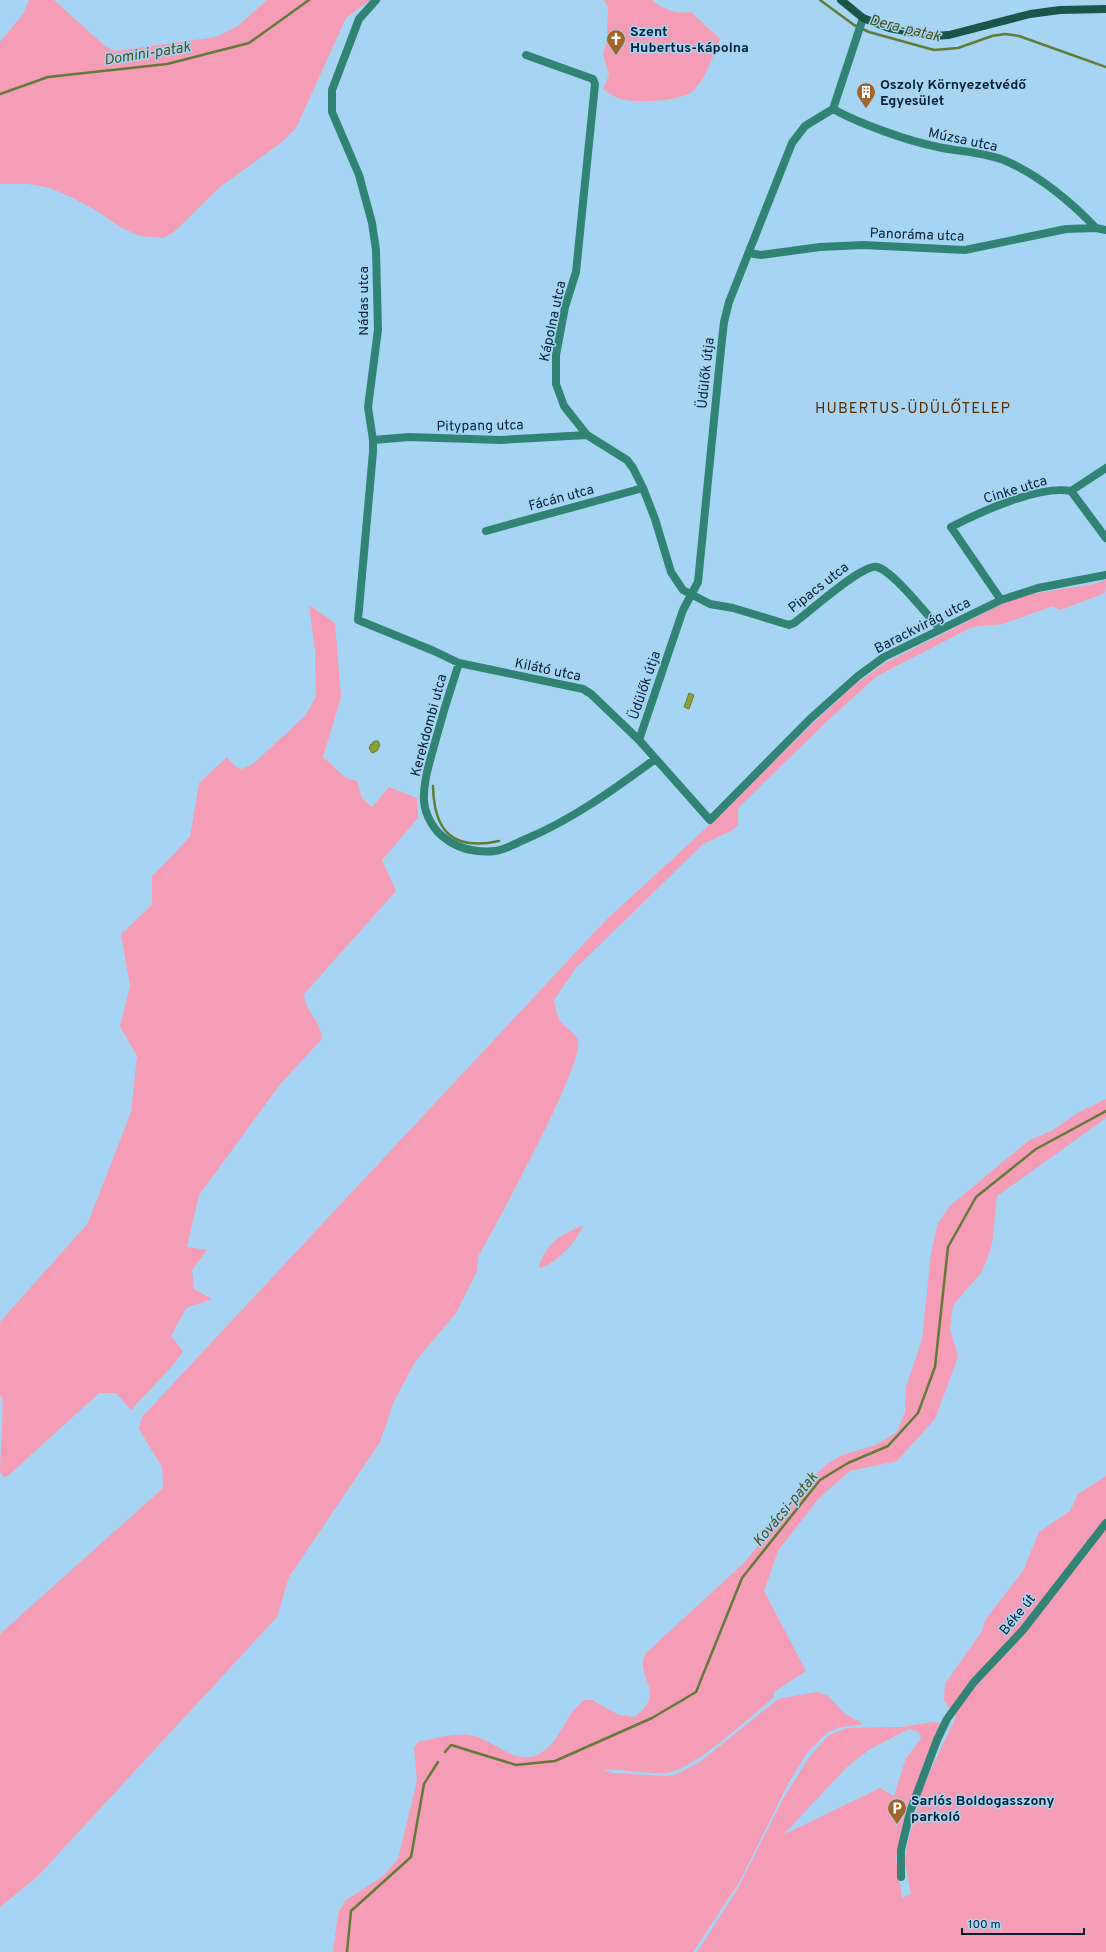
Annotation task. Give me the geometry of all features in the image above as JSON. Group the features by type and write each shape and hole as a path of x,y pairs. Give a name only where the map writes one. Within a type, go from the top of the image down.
{"main road":[{"path":"841,0 862,20 919,35 941,36 1030,14 1060,10 1106,9"}],"street":[{"name":"Nádas utca","path":"358,620 373,440 368,407 378,330 376,250 372,223 359,175 332,112 331,102 332,90 359,19 376,0"},
{"path":"833,109 859,34 862,20"},
{"name":"Kápolna utca","path":"526,55 593,79 596,84 582,231 576,272 560,334 555,372 556,384 564,406 587,434 627,460 633,468 643,488 655,519 671,572 678,585 690,595"},
{"name":"Múzsa utca","path":"833,109 890,133 924,144 983,154 1006,162 1036,178 1084,215 1096,228"},
{"name":"Üdülők útja","path":"639,740 683,610 698,582 724,322 729,302 750,253 792,143 805,126 833,109"},
{"name":"Panoráma utca","path":"750,253 761,255 820,247 863,245 966,250 1066,228 1096,228 1106,230"},
{"name":"Pitypang utca","path":"373,440 409,437 501,440 587,434"},
{"path":"1106,468 1070,491 1106,538"},
{"name":"Fácán utca","path":"486,531 643,488"},
{"name":"Cinke utca","path":"1001,600 951,527 974,516 1040,492 1060,489 1070,491"},
{"name":"Pipacs utca","path":"690,595 710,604 733,608 789,625 806,614 858,573 870,566 876,566 886,572 905,590 940,629"},
{"name":"Barackvirág utca","path":"710,820 810,719 858,676 884,657 1001,600 1038,588 1106,575"},
{"name":"Kilátó utca","path":"358,620 434,651 459,663 583,689 609,709 639,740 654,760 710,820"},
{"name":"Kerekdombi utca","path":"459,663 428,768 424,802 429,819 440,835 453,845 470,850 495,851 511,846 575,816 654,760"},
{"name":"Béke út","path":"901,1877 901,1850 910,1812 937,1740 947,1719 974,1682 1023,1630 1106,1523"}],"shaded area":[{"path":"29,0 54,0 105,46 115,51 216,37 238,26 267,0 370,0 346,18 296,128 282,142 220,187 174,232 163,238 140,236 122,228 97,211 73,198 50,188 28,184 0,184 0,42 23,14"},
{"path":"604,0 652,0 670,10 691,12 720,39 706,72 695,89 681,97 658,101 635,101 618,98 603,89 609,75 603,54 607,40 608,7"},
{"path":"1106,580 1105,593 1060,610 1053,606 1003,624 972,627 877,676 825,723 738,808 738,825 731,831 703,844 575,969 554,1000 560,1021 573,1033 578,1041 576,1055 568,1080 554,1111 519,1182 478,1257 477,1271 456,1313 415,1362 394,1401 380,1442 289,1577 277,1617 37,1877 0,1907 0,1634 163,1488 162,1467 139,1429 142,1417 605,921 704,830 792,743 853,686 885,663 1018,596 1094,584"},
{"path":"309,605 335,623 341,697 323,757 346,778 357,781 362,798 372,807 389,787 417,798 418,818 382,860 396,891 304,994 307,1006 319,1026 322,1039 281,1083 199,1195 187,1247 207,1250 192,1270 194,1289 212,1299 186,1308 171,1336 183,1351 174,1364 131,1410 116,1393 99,1393 9,1475 4,1477 0,1472 3,1414 2,1395 0,1397 0,1322 88,1223 131,1112 137,1056 120,1026 130,987 121,934 152,905 152,876 190,837 199,783 227,757 236,767 242,769 253,764 305,716 316,697 315,650"},
{"path":"689,693 694,695 689,709 684,707"},
{"path":"375,741 378,741 380,745 377,751 372,753 369,748"},
{"path":"1106,1099 1106,1118 997,1196 992,1245 982,1272 953,1305 950,1328 958,1357 935,1419 897,1461 850,1471 819,1498 778,1551 764,1591 806,1671 774,1692 774,1697 721,1742 705,1754 676,1770 665,1773 657,1773 604,1770 613,1773 664,1776 675,1775 700,1762 778,1699 817,1692 828,1696 845,1714 864,1724 842,1727 828,1732 807,1753 788,1784 740,1881 693,1952 333,1952 338,1913 345,1901 383,1876 398,1859 417,1781 414,1748 418,1742 450,1736 469,1735 479,1737 516,1756 535,1756 551,1745 573,1712 584,1700 592,1700 619,1715 635,1717 645,1708 649,1699 650,1691 643,1669 643,1661 646,1653 745,1562 804,1486 827,1464 842,1455 876,1445 897,1432 905,1412 906,1387 922,1340 931,1253 938,1223 950,1206 1028,1141 1053,1130 1079,1112"},
{"path":"582,1226 583,1227 579,1234 560,1256 548,1265 541,1268 539,1267 546,1251 554,1241 566,1233"},
{"path":"1106,1476 1106,1952 697,1952 737,1890 784,1797 810,1756 829,1735 847,1728 902,1727 932,1722 942,1723 905,1814 896,1858 902,1898 911,1894 905,1862 908,1841 924,1784 956,1717 944,1700 945,1684 982,1631 985,1620 1023,1571 1039,1532 1070,1511 1078,1494","holes":["909,1729 919,1732 921,1739 906,1758 894,1796 880,1788 783,1835 847,1767 870,1749"]}],"waterway":[{"name":"Domini-patak","path":"0,94 48,77 167,64 249,43 309,0"},
{"name":"Dera-patak","path":"820,0 854,25 869,32 934,50 958,48 992,36 1005,34 1019,36 1106,67"},
{"path":"433,786 437,815 442,826 449,834 458,840 469,843 499,841"},
{"name":"Kovácsi-patak","path":"445,1752 451,1745 516,1765 555,1761 652,1718 696,1692 742,1578 820,1480 848,1463 888,1446 918,1413 935,1367 948,1247 976,1197 1036,1149 1106,1111"},
{"name":"Kovácsi-patak","path":"347,1952 351,1911 411,1857 424,1784 438,1762"}],"place":[{"name":"Szent Hubertus-kápolna","path":"616,56"},
{"name":"Oszoly Környezetvédő Egyesület","path":"866,109"},
{"name":"Sarlós Boldogasszony parkoló","path":"897,1825"}],"district":[{"name":"HUBERTUS-ÜDÜLŐTELEP","path":"913,408"}]}
